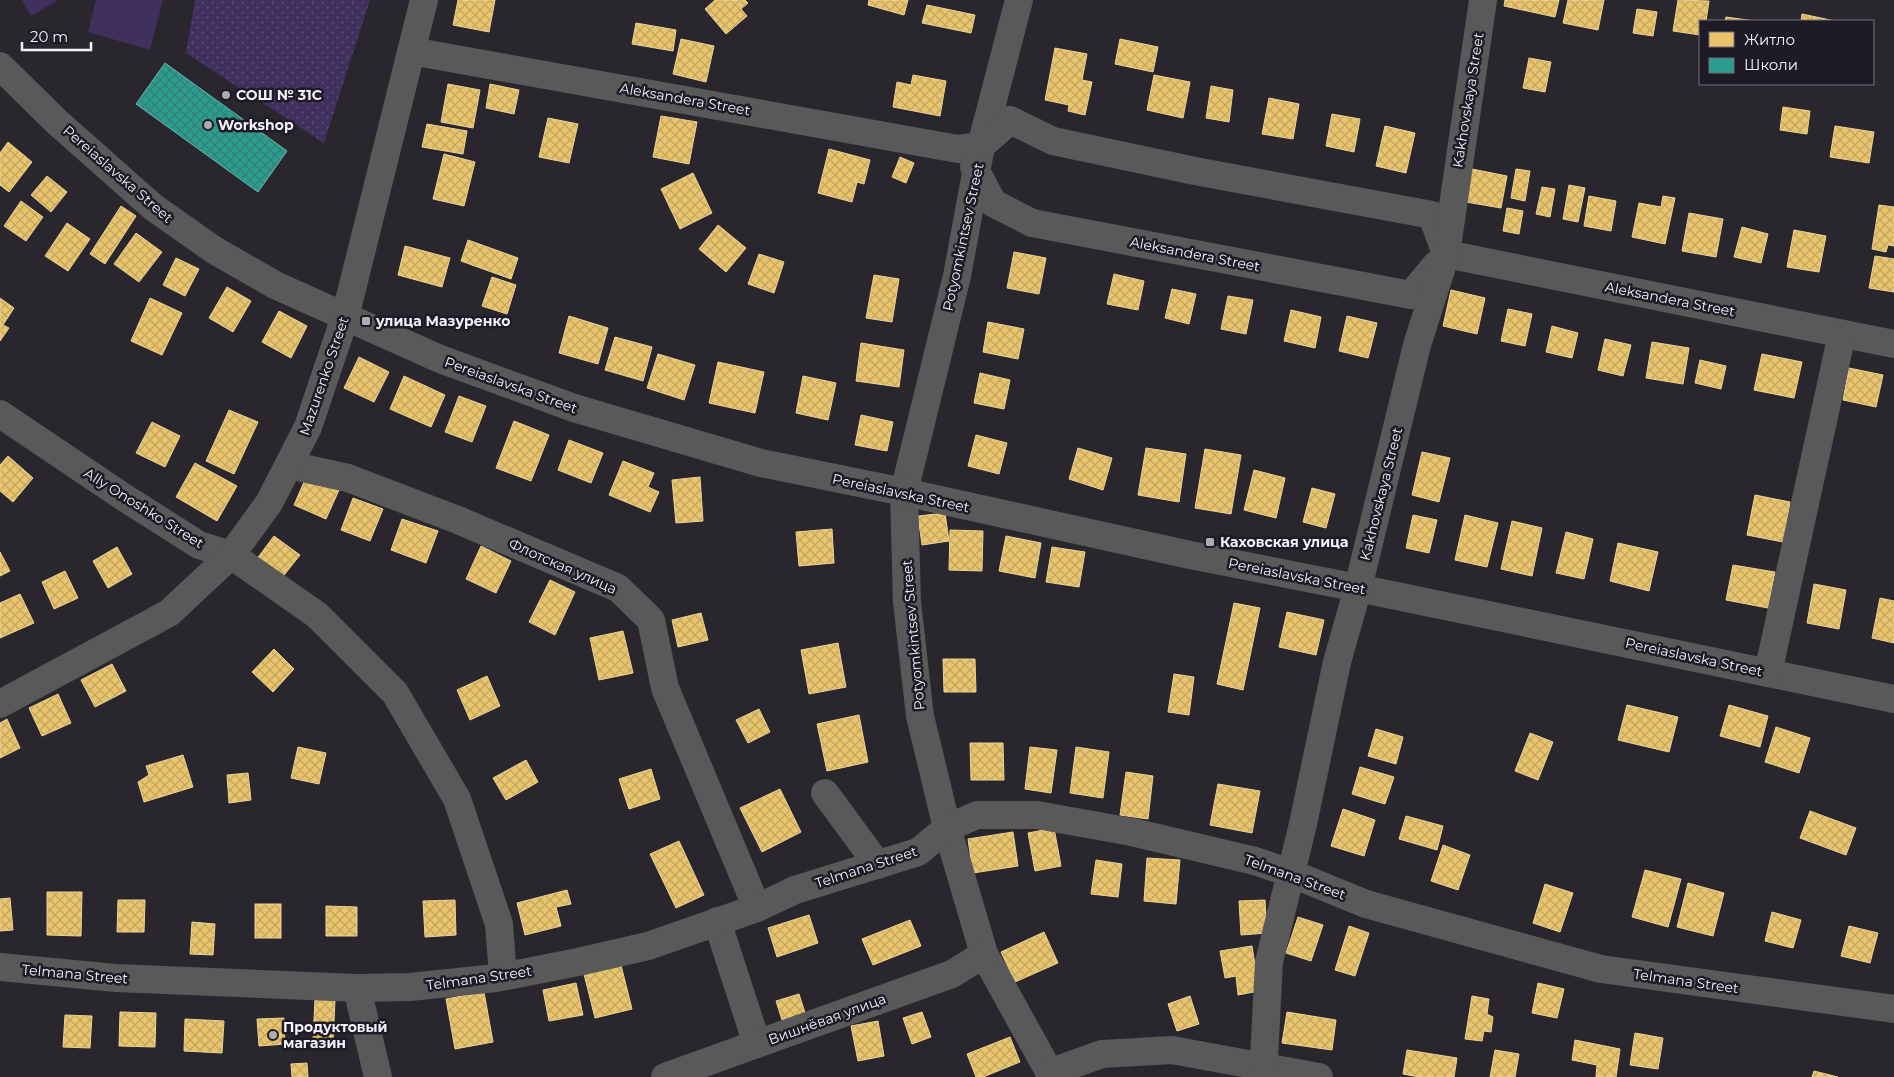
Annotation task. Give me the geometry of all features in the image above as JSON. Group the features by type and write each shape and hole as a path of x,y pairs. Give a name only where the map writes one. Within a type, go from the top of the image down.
{"street":[{"name":"Mazurenko Street","path":"0,704 169,613 231,555 269,503 308,427 345,317 424,0"},
{"name":"Potyomkintsev Street","path":"1019,0 972,155 957,276 904,492 907,602 920,716 947,828 984,954 1050,1075"},
{"name":"Kakhovskaya Street","path":"1263,1071 1269,962 1303,824 1337,662 1358,588 1417,345 1446,254 1483,0"},
{"name":"Aleksandera Street","path":"411,51 972,155 993,203 1032,223 1411,295 1446,254 1894,344"},
{"name":"Pereiaslavska Street","path":"0,66 57,122 153,207 214,250 275,285 440,359 574,408 761,464 904,492 1190,555 1894,699"},
{"path":"972,155 1010,120 1052,141 1195,171 1432,215 1446,254"},
{"path":"1768,673 1842,334"},
{"name":"Ally Onoshko Street","path":"0,414 199,545 231,555 318,615 395,693 457,799 499,924 503,976"},
{"name":"Флотская улица","path":"289,465 348,478 458,520 618,588 631,600 651,620 665,688 757,908"},
{"path":"826,793 878,865"},
{"name":"Telmana Street","path":"0,968 116,978 357,988 410,986 503,976 648,946 757,908 794,890 918,852 947,828 977,815 1037,816 1132,832 1255,861 1366,904 1601,969 1894,1009"},
{"path":"717,921 757,1044"},
{"name":"Вишнёвая улица","path":"665,1077 952,974 984,954"},
{"path":"357,988 378,1077"},
{"path":"1050,1075 1102,1054 1172,1050 1263,1071 1319,1077"}],"shaded area":[{"path":"22,0 58,0 31,16"},
{"path":"96,0 163,0 150,50 88,32"},
{"path":"195,0 370,0 324,143 186,53"}],"building: Житло":[{"path":"458,0 495,0 489,32 453,25"},
{"path":"715,0 745,0 748,3 741,9 747,16 726,34 705,9"},
{"path":"869,0 908,0 904,15 868,5"},
{"path":"1505,0 1559,0 1555,17 1504,6"},
{"path":"1568,0 1604,0 1598,30 1563,23"},
{"path":"1678,0 1709,1 1706,20 1699,20 1699,35 1673,31"},
{"path":"927,5 975,15 971,33 922,23"},
{"path":"1637,9 1657,12 1653,36 1633,33"},
{"path":"1802,14 1830,20 1801,20"},
{"path":"1726,17 1748,20 1725,20"},
{"path":"636,23 676,30 673,51 632,44"},
{"path":"681,39 714,46 706,82 673,74"},
{"path":"1120,39 1158,47 1153,72 1115,64"},
{"path":"1055,48 1087,54 1082,80 1092,82 1085,115 1068,111 1069,105 1045,100"},
{"path":"1529,58 1551,62 1545,92 1523,88"},
{"path":"913,75 946,81 940,116 893,107 897,82 911,85"},
{"path":"1154,75 1190,82 1183,118 1147,110"},
{"path":"448,84 480,90 473,128 441,122"},
{"path":"490,84 519,90 514,114 486,108"},
{"path":"1211,86 1233,90 1229,122 1206,118"},
{"path":"1269,98 1299,104 1293,139 1262,134"},
{"path":"1783,107 1810,111 1807,134 1780,130"},
{"path":"1332,114 1360,119 1354,152 1326,146"},
{"path":"661,116 697,122 689,164 653,157"},
{"path":"548,118 578,124 569,163 539,157"},
{"path":"427,124 467,131 463,154 422,147"},
{"path":"1385,126 1415,133 1406,173 1376,166"},
{"path":"1835,126 1874,132 1869,163 1830,157"},
{"path":"8,142 32,162 9,192 0,185 0,153"},
{"path":"829,149 870,160 864,184 857,182 852,202 818,193"},
{"path":"444,154 475,162 464,206 433,199"},
{"path":"900,157 914,163 906,183 892,177"},
{"path":"1472,169 1507,176 1501,208 1466,202"},
{"path":"1516,169 1530,171 1525,201 1511,198"},
{"path":"693,173 712,213 680,229 661,189"},
{"path":"47,176 67,192 51,212 31,195"},
{"path":"1569,185 1585,188 1578,222 1563,219"},
{"path":"1542,187 1555,189 1550,217 1536,214"},
{"path":"1589,196 1616,201 1611,231 1584,226"},
{"path":"1663,196 1675,198 1665,244 1632,237 1639,203 1661,207"},
{"path":"21,201 43,217 26,241 4,226"},
{"path":"1879,205 1894,207 1894,246 1888,245 1886,252 1872,249"},
{"path":"121,206 136,216 105,264 90,254"},
{"path":"1507,208 1523,211 1519,234 1503,231"},
{"path":"1689,213 1723,219 1716,257 1682,251"},
{"path":"67,223 90,239 68,271 45,256"},
{"path":"718,225 746,248 726,272 699,249"},
{"path":"1742,227 1768,234 1761,263 1734,257"},
{"path":"1794,230 1826,236 1819,272 1787,267"},
{"path":"136,233 162,252 139,282 114,264"},
{"path":"468,240 518,258 511,279 461,261"},
{"path":"405,246 450,258 442,287 398,275"},
{"path":"1014,252 1046,258 1039,294 1007,288"},
{"path":"759,254 784,262 774,293 748,284"},
{"path":"1875,256 1894,259 1894,292 1869,288"},
{"path":"176,258 199,269 185,296 163,285"},
{"path":"1114,274 1144,281 1138,310 1107,304"},
{"path":"874,275 899,279 892,322 866,318"},
{"path":"492,277 516,285 507,314 482,306"},
{"path":"227,287 251,301 233,332 209,318"},
{"path":"1172,289 1196,294 1189,324 1165,318"},
{"path":"1451,290 1485,298 1477,334 1443,326"},
{"path":"1228,296 1253,300 1246,334 1221,329"},
{"path":"0,298 14,308 3,325 9,328 0,341"},
{"path":"150,298 182,313 162,355 131,341"},
{"path":"1508,309 1532,314 1525,346 1501,341"},
{"path":"1291,310 1321,317 1315,348 1284,341"},
{"path":"279,311 307,326 291,358 262,342"},
{"path":"569,316 608,328 598,364 559,353"},
{"path":"1347,316 1377,323 1368,358 1339,351"},
{"path":"988,322 1024,329 1018,359 983,352"},
{"path":"1552,326 1578,333 1572,358 1546,352"},
{"path":"615,337 652,347 643,381 605,370"},
{"path":"1605,339 1631,345 1623,376 1598,370"},
{"path":"1652,342 1689,348 1683,384 1646,378"},
{"path":"861,343 904,350 899,387 856,381"},
{"path":"658,354 695,365 684,400 647,388"},
{"path":"1762,354 1802,362 1794,398 1754,390"},
{"path":"359,357 389,372 374,402 344,388"},
{"path":"1700,360 1726,366 1721,389 1695,383"},
{"path":"718,362 764,372 755,413 709,403"},
{"path":"1849,368 1883,375 1876,407 1843,400"},
{"path":"980,373 1010,380 1004,409 974,403"},
{"path":"404,376 445,395 431,427 390,409"},
{"path":"803,376 836,383 828,420 796,413"},
{"path":"459,396 486,406 472,442 445,432"},
{"path":"229,410 258,422 234,474 206,461"},
{"path":"861,415 893,422 887,451 855,445"},
{"path":"514,421 549,435 531,481 496,468"},
{"path":"152,422 180,436 165,467 136,453"},
{"path":"976,435 1007,443 999,474 968,466"},
{"path":"569,440 603,453 591,483 558,470"},
{"path":"1078,448 1112,458 1103,490 1069,479"},
{"path":"1146,448 1186,454 1179,502 1138,495"},
{"path":"1205,449 1241,455 1231,514 1195,508"},
{"path":"1422,452 1450,458 1439,502 1412,495"},
{"path":"8,456 33,478 13,502 0,491 0,465"},
{"path":"623,461 654,473 648,487 659,492 650,512 609,495"},
{"path":"195,463 237,486 217,521 176,497"},
{"path":"1254,470 1285,478 1276,518 1244,510"},
{"path":"307,475 339,490 326,519 294,505"},
{"path":"700,477 703,521 676,523 672,480"},
{"path":"1312,488 1335,494 1326,528 1303,522"},
{"path":"1755,495 1790,502 1783,542 1747,535"},
{"path":"353,498 383,509 370,541 341,530"},
{"path":"945,513 949,541 922,545 918,516"},
{"path":"1413,515 1437,520 1429,553 1406,548"},
{"path":"1465,515 1498,523 1487,567 1455,560"},
{"path":"402,519 438,531 426,563 391,550"},
{"path":"1512,521 1542,528 1532,576 1501,569"},
{"path":"832,529 834,563 799,566 796,532"},
{"path":"950,530 983,531 982,571 949,570"},
{"path":"1566,532 1593,539 1584,579 1556,573"},
{"path":"274,536 300,555 281,579 256,560"},
{"path":"1006,536 1041,543 1035,578 999,571"},
{"path":"1618,543 1658,552 1649,591 1610,581"},
{"path":"481,546 511,561 496,593 466,579"},
{"path":"117,547 132,574 108,588 93,561"},
{"path":"1052,547 1085,552 1079,587 1046,582"},
{"path":"0,552 10,571 0,576"},
{"path":"1733,565 1775,572 1768,608 1726,600"},
{"path":"65,571 78,598 54,609 42,582"},
{"path":"550,580 575,592 555,635 529,622"},
{"path":"1814,584 1846,590 1839,629 1807,623"},
{"path":"20,594 34,623 0,638 0,603"},
{"path":"1880,598 1894,601 1894,643 1872,638"},
{"path":"1234,603 1260,608 1243,690 1217,684"},
{"path":"1287,612 1324,620 1316,655 1279,647"},
{"path":"701,613 708,640 678,647 672,620"},
{"path":"623,631 633,673 599,680 590,638"},
{"path":"838,643 846,687 809,694 801,650"},
{"path":"274,649 294,669 273,692 252,672"},
{"path":"943,659 975,659 976,692 944,692"},
{"path":"112,664 126,691 95,707 81,680"},
{"path":"1174,674 1194,677 1189,715 1168,712"},
{"path":"487,676 500,706 470,720 457,690"},
{"path":"58,694 71,723 42,736 29,708"},
{"path":"1627,705 1678,717 1669,752 1618,740"},
{"path":"1729,705 1768,716 1760,747 1720,736"},
{"path":"759,709 770,732 748,743 736,720"},
{"path":"859,715 868,762 827,771 817,724"},
{"path":"7,719 20,748 0,758 0,723"},
{"path":"1776,727 1810,738 1799,773 1765,762"},
{"path":"1376,729 1403,737 1396,764 1368,756"},
{"path":"1530,733 1553,742 1538,780 1515,771"},
{"path":"970,743 1003,743 1004,780 971,780"},
{"path":"298,747 326,753 319,784 291,778"},
{"path":"1030,747 1057,750 1051,793 1025,789"},
{"path":"1076,747 1109,752 1103,798 1070,793"},
{"path":"183,755 193,787 144,802 138,782 149,775 146,766"},
{"path":"526,760 538,782 506,800 493,778"},
{"path":"1360,767 1394,777 1385,804 1352,794"},
{"path":"651,769 660,799 629,809 619,779"},
{"path":"1126,772 1153,776 1148,819 1120,815"},
{"path":"248,773 251,800 229,803 227,775"},
{"path":"1218,784 1260,791 1252,833 1210,825"},
{"path":"780,789 801,832 762,852 740,808"},
{"path":"1343,809 1375,820 1364,856 1331,846"},
{"path":"1810,811 1856,828 1846,855 1800,838"},
{"path":"1406,816 1443,826 1437,850 1399,839"},
{"path":"1054,828 1061,866 1035,871 1028,833"},
{"path":"1013,832 1018,866 973,873 968,839"},
{"path":"679,841 704,895 676,908 650,854"},
{"path":"1443,845 1470,855 1458,890 1431,881"},
{"path":"1147,858 1180,860 1176,904 1144,901"},
{"path":"1096,860 1122,864 1118,897 1091,894"},
{"path":"1645,870 1681,879 1668,927 1632,917"},
{"path":"1688,883 1724,893 1713,936 1677,927"},
{"path":"1545,884 1573,893 1560,932 1533,923"},
{"path":"567,890 571,904 556,907 561,926 525,935 517,903"},
{"path":"47,892 82,892 81,936 47,935"},
{"path":"10,898 13,930 0,931 0,899"},
{"path":"118,900 145,900 144,932 117,932"},
{"path":"455,900 456,935 425,937 423,901"},
{"path":"1265,900 1267,933 1241,935 1239,901"},
{"path":"255,904 281,904 281,938 255,938"},
{"path":"326,906 357,907 357,936 326,936"},
{"path":"1772,912 1801,920 1793,948 1765,941"},
{"path":"809,915 818,943 777,957 768,928"},
{"path":"1298,917 1323,925 1311,961 1286,953"},
{"path":"910,920 921,946 873,965 862,939"},
{"path":"192,922 215,924 213,955 190,954"},
{"path":"1349,926 1369,933 1355,976 1335,970"},
{"path":"1849,926 1878,933 1870,963 1841,956"},
{"path":"1044,932 1058,963 1015,982 1001,952"},
{"path":"1252,946 1259,991 1238,995 1236,976 1225,978 1220,951"},
{"path":"621,965 632,1009 595,1018 584,974"},
{"path":"576,983 583,1015 549,1021 543,990"},
{"path":"1538,983 1564,989 1557,1018 1532,1013"},
{"path":"484,992 493,1042 455,1049 446,999"},
{"path":"799,994 806,1016 783,1023 776,1001"},
{"path":"1190,996 1199,1024 1177,1031 1168,1004"},
{"path":"1472,996 1489,999 1487,1014 1493,1017 1491,1032 1484,1031 1482,1041 1465,1039"},
{"path":"315,999 335,1000 333,1042 313,1040"},
{"path":"120,1012 156,1013 155,1047 119,1046"},
{"path":"922,1012 931,1037 912,1044 903,1018"},
{"path":"1287,1012 1336,1020 1332,1050 1282,1043"},
{"path":"65,1015 92,1016 90,1048 63,1047"},
{"path":"284,1018 285,1044 259,1046 257,1019"},
{"path":"185,1019 224,1021 222,1053 184,1051"},
{"path":"878,1021 884,1056 858,1061 851,1026"},
{"path":"1635,1033 1663,1038 1658,1069 1630,1065"},
{"path":"1010,1037 1020,1062 983,1077 976,1077 967,1054"},
{"path":"1575,1040 1620,1049 1616,1077 1596,1077 1597,1065 1572,1060"},
{"path":"1407,1050 1457,1058 1454,1077 1419,1077 1403,1074"},
{"path":"1495,1050 1519,1054 1515,1077 1490,1077"},
{"path":"307,1063 308,1077 292,1077 291,1064"},
{"path":"1814,1071 1838,1077 1812,1077"}],"building: Школи":[{"name":"Workshop","path":"165,63 287,151 258,192 136,104"}],"place":[{"name":"СОШ № 31С","path":"226,95"},
{"name":"Workshop","path":"208,125"},
{"name":"улица Мазуренко","path":"366,321"},
{"name":"Каховская улица","path":"1210,542"},
{"name":"Продуктовый магазин","path":"273,1035"}]}
